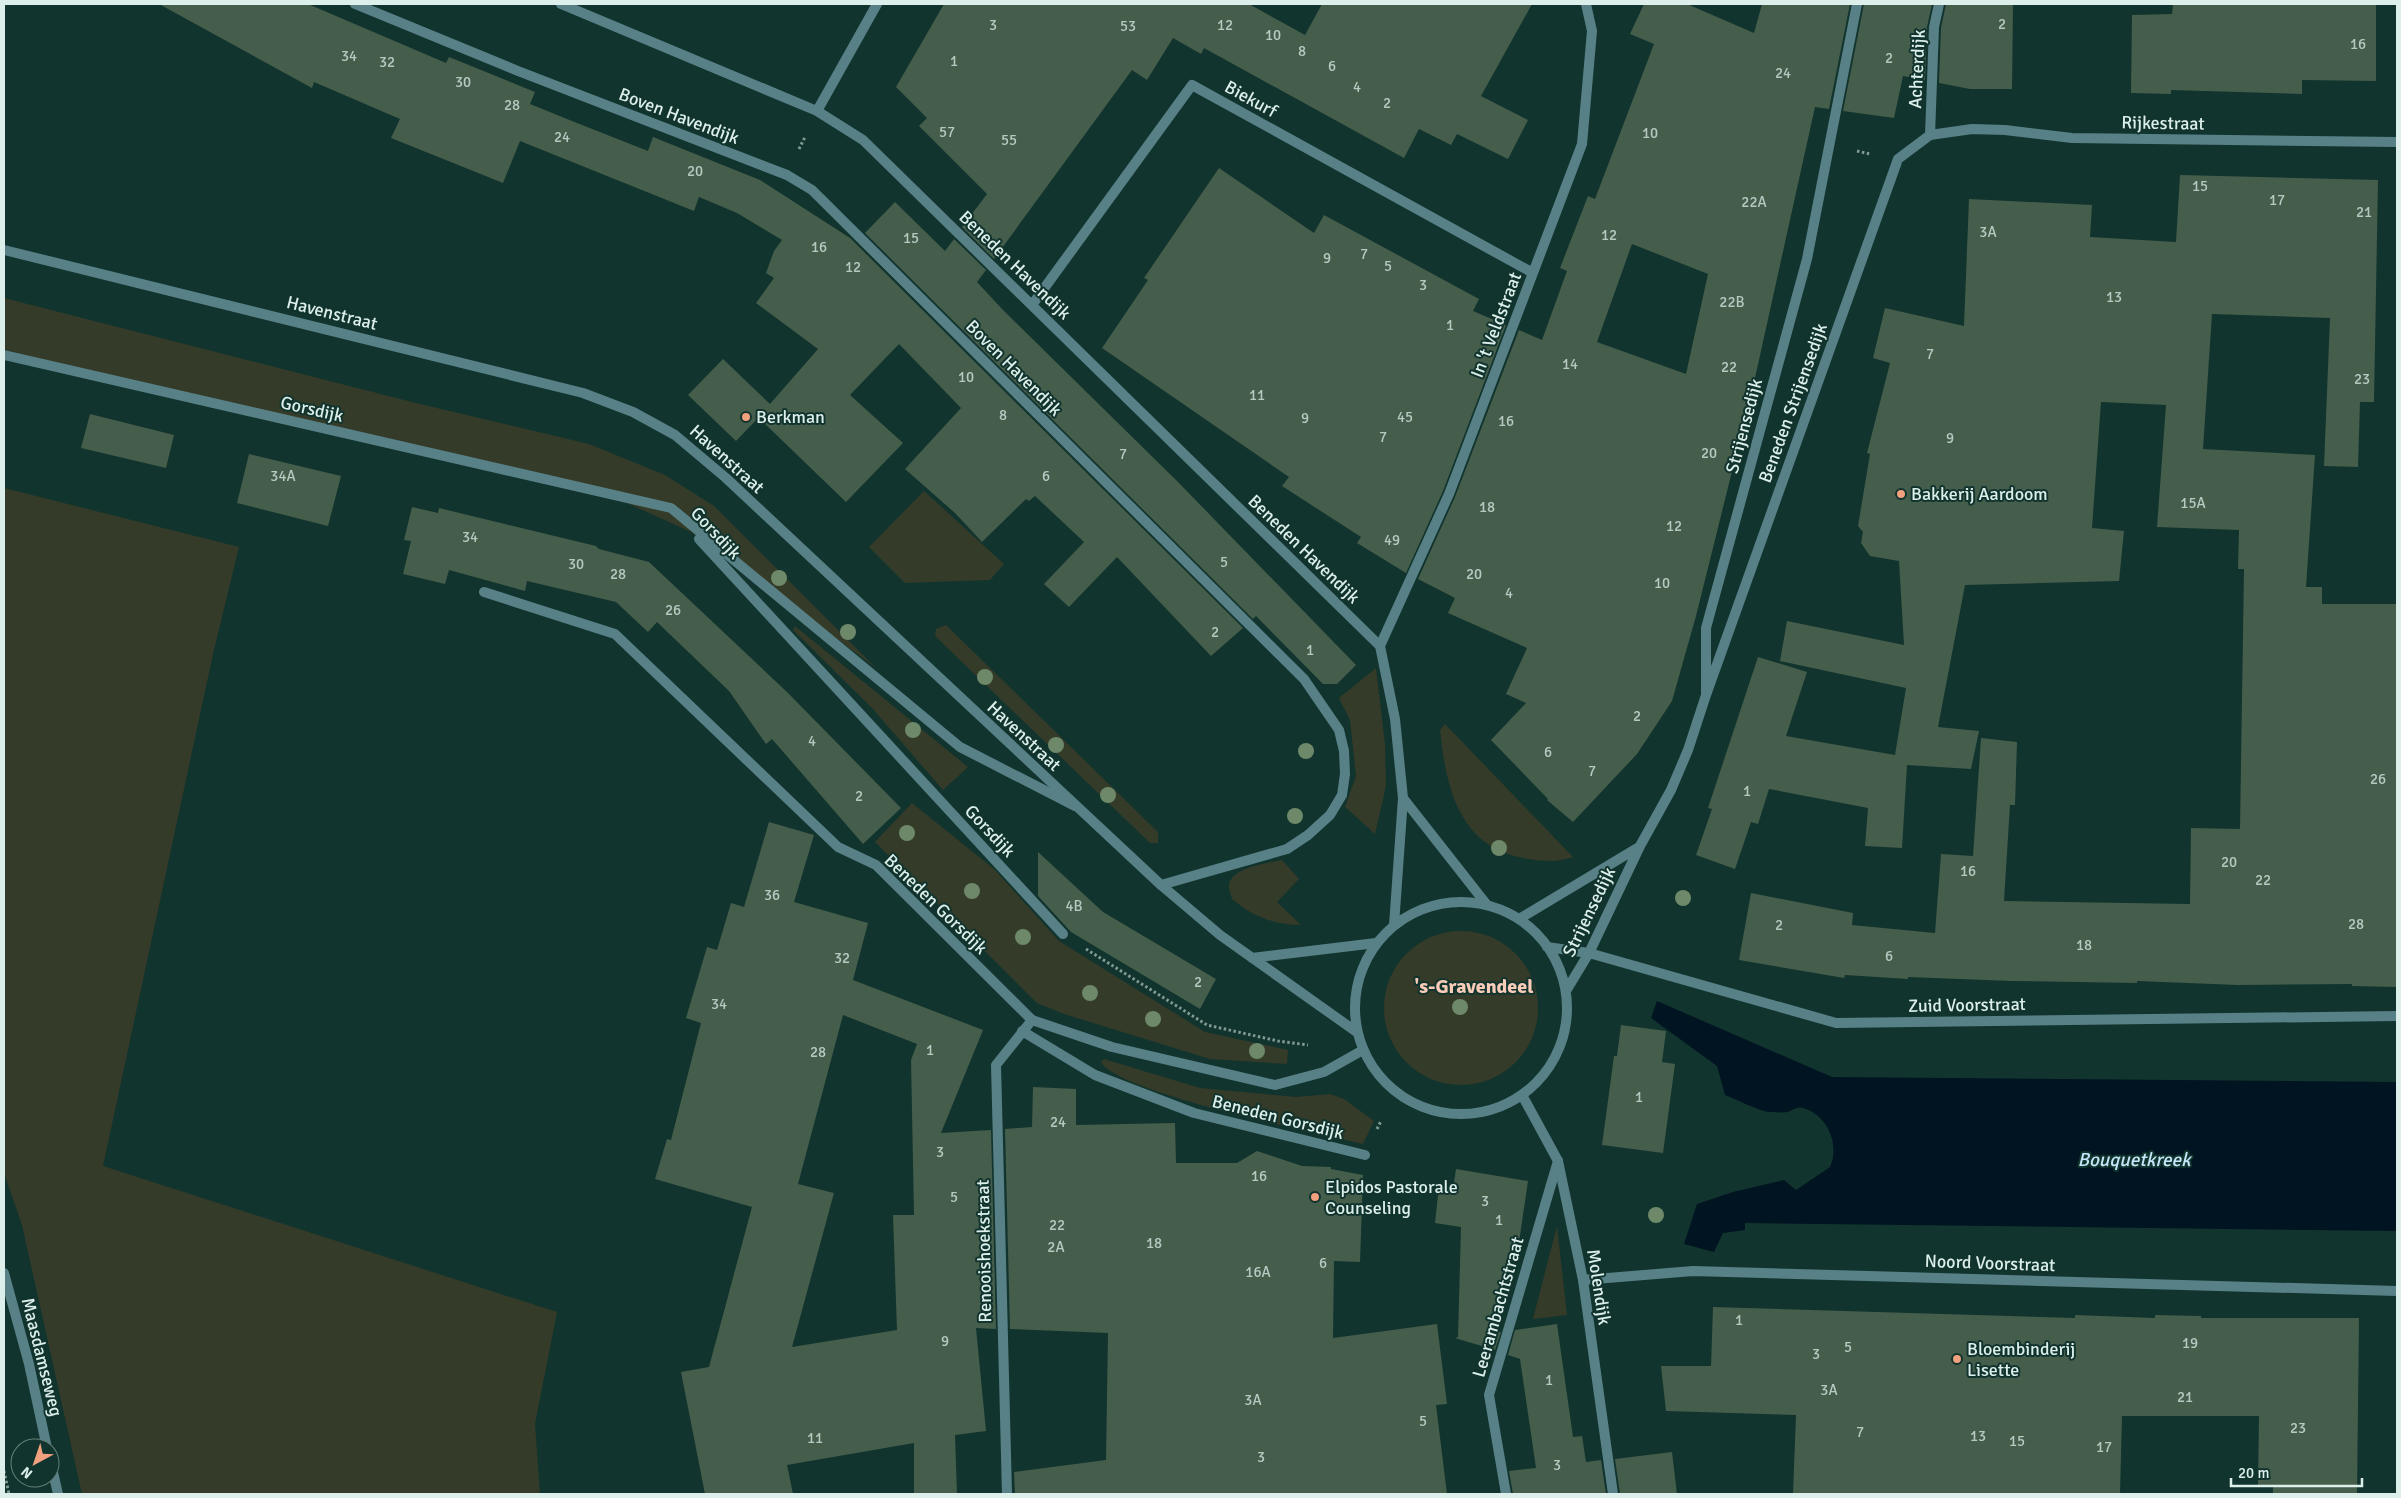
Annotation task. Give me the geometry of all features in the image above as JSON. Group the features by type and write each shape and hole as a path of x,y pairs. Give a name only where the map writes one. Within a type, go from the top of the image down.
{"street":[{"name":"Boven Havendijk","path":"355,4 518,71 787,175 812,190 1304,679 1339,730 1344,751 1346,774 1342,796 1330,815 1308,835 1287,849 1161,885"},
{"name":"Beneden Havendijk","path":"561,4 816,111 863,140 1380,646"},
{"path":"816,111 877,4"},
{"name":"In 't Veldstraat","path":"1380,646 1449,494 1582,144 1592,31 1586,4"},
{"name":"Strijensedijk","path":"1566,991 1589,953 1640,846 1655,822 1688,750 1706,695 1706,628 1807,259 1856,4"},
{"name":"Achterdijk","path":"1930,135 1934,27 1939,4"},
{"name":"Biekurf","path":"1032,305 1192,85 1533,273"},
{"name":"Rijkestraat","path":"1930,135 1958,130 1986,129 2072,138 2397,142"},
{"path":"1898,159 1930,135"},
{"name":"Beneden Strijensedijk","path":"1706,695 1898,159"},
{"name":"Havenstraat","path":"4,250 510,374 606,400 633,412 689,445 1075,806 1220,936 1358,1033"},
{"name":"Gorsdijk","path":"4,355 670,508 960,747 1075,806"},
{"name":"Gorsdijk","path":"670,508 1063,934"},
{"name":"Beneden Gorsdijk","path":"484,592 615,634 838,847 876,866 1032,1020 1112,1047 1275,1085 1324,1072 1364,1050"},
{"path":"1380,646 1395,719 1403,798 1394,925"},
{"path":"1403,798 1487,905"},
{"name":"Strijensedijk","path":"1518,919 1640,846"},
{"path":"1468,902 1504,910 1518,919 1535,932 1548,947 1556,961 1566,991 1566,1025 1555,1057 1546,1072 1522,1095 1506,1104 1470,1114 1432,1110 1398,1094 1379,1074 1364,1050 1358,1033 1355,1010 1357,987 1364,964 1376,943 1394,925 1411,914 1429,906 1468,902"},
{"path":"1252,958 1376,943"},
{"name":"Zuid Voorstraat","path":"1548,947 1589,953 1836,1022 2397,1016"},
{"name":"Renooishoekstraat","path":"1007,1494 996,1065 1032,1020"},
{"name":"Beneden Gorsdijk","path":"1022,1031 1095,1076 1194,1113 1366,1155"},
{"name":"Molendijk","path":"1522,1095 1558,1161 1583,1280 1614,1494"},
{"name":"Leerambachtstraat","path":"1506,1494 1489,1395 1558,1161"},
{"name":"Noord Voorstraat","path":"1583,1280 1693,1271 2397,1291"},
{"name":"Maasdamseweg","path":"4,1273 45,1438"}],"path":[{"path":"787,175 816,111"},
{"path":"1830,146 1898,159"},
{"path":"1063,934 1207,1025 1278,1041 1314,1045"},
{"path":"4,1471 9,1494"}],"green space":[{"path":"4,298 420,404 589,444 665,475 714,506 875,667 691,532 627,503 4,350"},
{"path":"4,488 239,547 213,654 103,1166 557,1312 535,1424 540,1494 82,1494 22,1225 4,1173"},
{"path":"924,491 1004,564 990,580 905,583 869,547"},
{"path":"946,625 1158,832 1158,843 1150,843 935,636 936,629"},
{"path":"795,626 968,767 943,790 872,708 793,630"},
{"path":"1376,668 1385,744 1386,786 1375,834 1345,807 1356,776 1350,720 1339,698"},
{"path":"1445,724 1573,857 1548,861 1523,858 1501,851 1483,841 1470,827 1459,810 1452,792 1446,772 1440,730"},
{"path":"912,803 994,869 1059,941 1205,1032 1288,1050 1287,1064 1210,1059 1064,1014 1037,1003 875,842"},
{"path":"1282,860 1299,879 1277,902 1301,925 1273,921 1256,915 1232,899 1230,894 1229,884 1237,874 1260,864"},
{"path":"1461,931 1490,937 1504,944 1515,954 1525,965 1532,979 1538,1008 1532,1037 1525,1051 1515,1062 1504,1072 1490,1079 1461,1085 1432,1079 1418,1072 1407,1062 1397,1051 1390,1037 1384,1008 1390,979 1397,965 1407,954 1418,944 1432,937"},
{"path":"1104,1059 1200,1088 1296,1097 1330,1094 1344,1099 1374,1121 1363,1144 1307,1132 1180,1099 1143,1086 1115,1074 1101,1062"},
{"path":"1557,1226 1567,1315 1533,1319"}],"water":[{"name":"Bouquetkreek","path":"1657,1001 1832,1077 2397,1082 2397,1231 1745,1223 1745,1230 1723,1233 1714,1252 1684,1244 1697,1204 1733,1192 1784,1180 1796,1190 1830,1167 1834,1149 1830,1132 1819,1117 1812,1112 1803,1108 1796,1108 1788,1112 1768,1112 1725,1095 1717,1066 1651,1018"}],"building":[{"path":"159,4 308,4 446,63 449,57 535,92 530,104 648,151 653,137 760,180 850,238 1243,628 1211,656 1117,557 1069,607 1044,584 1084,542 1035,496 1029,501 1026,499 982,542 955,513 905,469 961,408 899,344 850,395 903,443 846,502 759,418 766,410 736,441 688,395 723,359 770,404 818,349 756,303 774,278 766,273 774,251 782,240 737,213 699,197 694,211 520,141 503,183 391,138 400,119 314,82 312,88"},
{"path":"944,4 1249,4 1305,35 1322,4 1532,4 1481,96 1528,120 1508,159 1457,134 1451,145 1419,129 1404,158 1204,48 1201,54 1173,38 1147,80 1132,70 994,259 962,227 987,194 919,126 927,118 896,87"},
{"path":"1644,4 1687,4 1754,33 1762,4 1850,4 1829,109 1815,107 1753,387 1696,616 1672,701 1637,754 1573,822 1547,800 1491,740 1526,703 1506,694 1527,648 1448,613 1455,598 1418,579 1455,497 1519,330 1542,340 1567,271 1560,268 1588,196 1595,199 1654,44 1630,34","holes":["1632,244 1708,274 1686,374 1597,342"]},
{"path":"1864,4 1932,4 1927,27 1925,80 1903,76 1894,118 1843,111"},
{"path":"1946,4 2013,4 2012,89 1970,89 1939,83 1941,28"},
{"path":"2173,4 2376,4 2376,81 2302,80 2302,94 2171,90 2171,94 2131,93 2132,15 2172,14"},
{"path":"1219,168 1314,233 1324,215 1479,299 1473,311 1506,325 1443,491 1406,573 1357,543 1361,537 1282,486 1289,477 1102,348 1148,280 1144,278"},
{"path":"2180,175 2378,180 2374,402 2360,402 2358,467 2324,466 2330,318 2212,314 2203,449 2315,455 2306,587 2322,587 2322,604 2397,604 2397,987 2352,986 2352,984 2238,985 2137,981 2137,983 2012,981 1908,977 1908,979 1845,975 1844,978 1739,960 1751,893 1853,913 1852,925 1935,933 1941,854 1973,856 1981,738 2017,742 2015,805 2010,805 2004,901 2190,904 2191,828 2240,829 2244,569 2238,569 2239,530 2157,527 2166,405 2101,402 2092,528 2124,531 2119,581 1965,585 1938,727 1979,731 1971,769 1907,765 1902,848 1865,846 1868,808 1769,789 1758,824 1751,822 1735,869 1696,855 1712,809 1708,808 1758,657 1807,672 1786,736 1895,755 1906,688 1780,661 1787,621 1904,645 1899,561 1870,556 1861,543 1863,532 1858,526 1870,454 1867,453 1890,363 1873,358 1885,308 1964,326 1969,199 2092,205 2090,237 2176,242"},
{"path":"895,202 945,251 954,239 986,270 977,282 1003,310 1178,482 1356,665 1337,684 1323,684 1256,616 1253,619 865,233"},
{"path":"90,414 174,435 166,468 81,448"},
{"path":"249,454 341,476 328,526 237,503"},
{"path":"412,507 438,513 439,508 596,546 599,549 649,562 787,692 901,808 863,844 772,739 766,744 729,691 657,622 648,632 616,602 527,581 525,591 449,570 445,584 403,574 411,541 404,540"},
{"path":"769,822 814,835 794,902 868,923 853,980 983,1030 941,1133 991,1130 996,1329 976,1328 986,1431 955,1435 957,1494 914,1494 914,1443 787,1465 793,1494 705,1494 681,1372 709,1367 752,1207 655,1179 667,1139 671,1140 701,1023 686,1018 707,947 717,950 731,903 744,907","holes":["843,1015 917,1044 911,1060 914,1215 893,1215 897,1330 792,1347 834,1193 798,1184"]},
{"path":"1038,852 1103,912 1216,979 1200,1009 1071,932 1038,896"},
{"path":"1621,1025 1666,1031 1662,1062 1675,1064 1663,1153 1602,1145 1614,1056 1617,1056"},
{"path":"1033,1087 1076,1089 1076,1125 1175,1123 1176,1163 1237,1163 1257,1151 1302,1166 1331,1167 1331,1169 1363,1175 1360,1262 1334,1261 1333,1338 1437,1324 1447,1404 1436,1405 1447,1494 1015,1494 1014,1472 1106,1460 1108,1333 1010,1329 1005,1129 1032,1127"},
{"path":"1456,1169 1528,1181 1518,1249 1494,1332 1501,1332 1495,1350 1455,1338 1458,1337 1461,1227 1435,1223 1439,1186 1453,1189"},
{"path":"1713,1307 2075,1318 2075,1315 2155,1318 2155,1315 2201,1316 2201,1318 2359,1318 2357,1494 2273,1494 2273,1485 2258,1485 2259,1416 2122,1416 2120,1494 1793,1494 1796,1415 1666,1411 1661,1366 1711,1366"},
{"path":"1557,1324 1573,1437 1582,1436 1586,1462 1601,1460 1606,1494 1513,1494 1509,1471 1536,1468 1520,1359 1508,1355 1515,1330"},
{"path":"1672,1452 1677,1494 1620,1494 1615,1459"}],"place":[{"name":"Berkman","path":"746,417"},
{"name":"Bakkerij Aardoom","path":"1901,494"},
{"name":"Elpidos Pastorale Counseling","path":"1315,1197"},
{"name":"Bloembinderij Lisette","path":"1957,1359"}],"district":[{"name":"'s-Gravendeel","path":"1474,986"}]}
